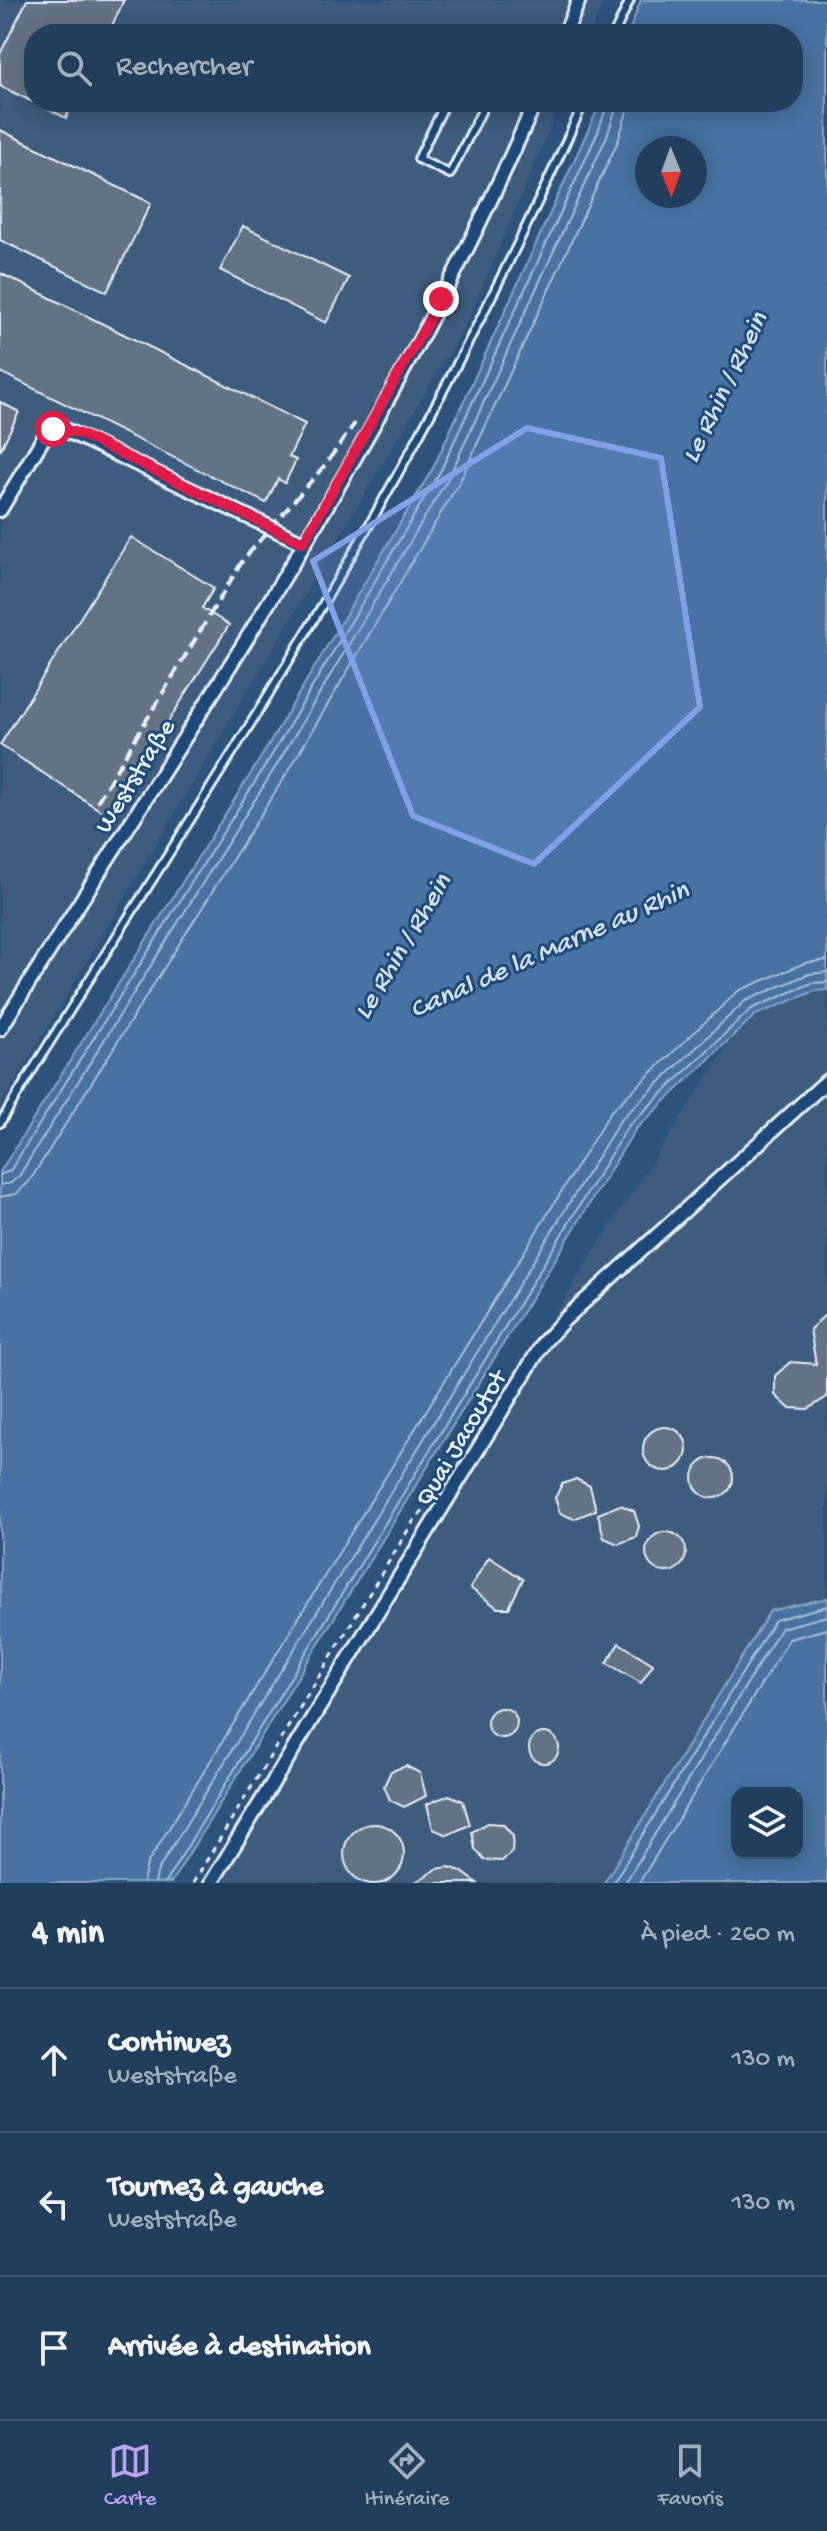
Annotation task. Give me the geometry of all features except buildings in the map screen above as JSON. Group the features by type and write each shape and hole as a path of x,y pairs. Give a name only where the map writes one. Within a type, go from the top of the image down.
{"street":[{"path":"569,24 579,0"},
{"name":"Weststraße","path":"0,1029 303,543 441,299 489,206 531,112"},
{"path":"0,510 47,432 61,428 303,543"},
{"name":"Quai Jacoutot","path":"211,1883 544,1342 565,1319 827,1081"}],"lane":[{"path":"619,24 630,0"},
{"path":"441,112 418,159 450,174 481,112"},
{"path":"0,1123 356,547 417,439 500,280 579,112"}],"path":[{"path":"193,1883 413,1522"}],"highlighted area":[{"path":"527,428 661,458 700,707 534,864 413,816 313,561"}],"shaded area":[{"path":"0,0 604,0 594,24 24,24 24,112 557,112 468,321 0,1107"},
{"path":"827,894 827,1883 207,1883 590,1257"}],"water":[{"path":"641,0 827,0 827,990 815,991 755,1015 635,1130 171,1883 0,1883 0,1172 263,754 434,466 596,112 803,112 803,24 632,24"},
{"path":"827,1598 827,1883 604,1883 770,1611"}],"railway":[{"path":"97,802 243,560 325,465 355,423"}],"route":[{"path":"53,429 69,429 78,433 303,543 441,299"}],"water label":[{"name":"Le Rhin / Rhein","path":"722,386"},
{"name":"Le Rhin / Rhein","path":"400,945"},
{"name":"Canal de la Marne au Rhin","path":"548,947"}]}
